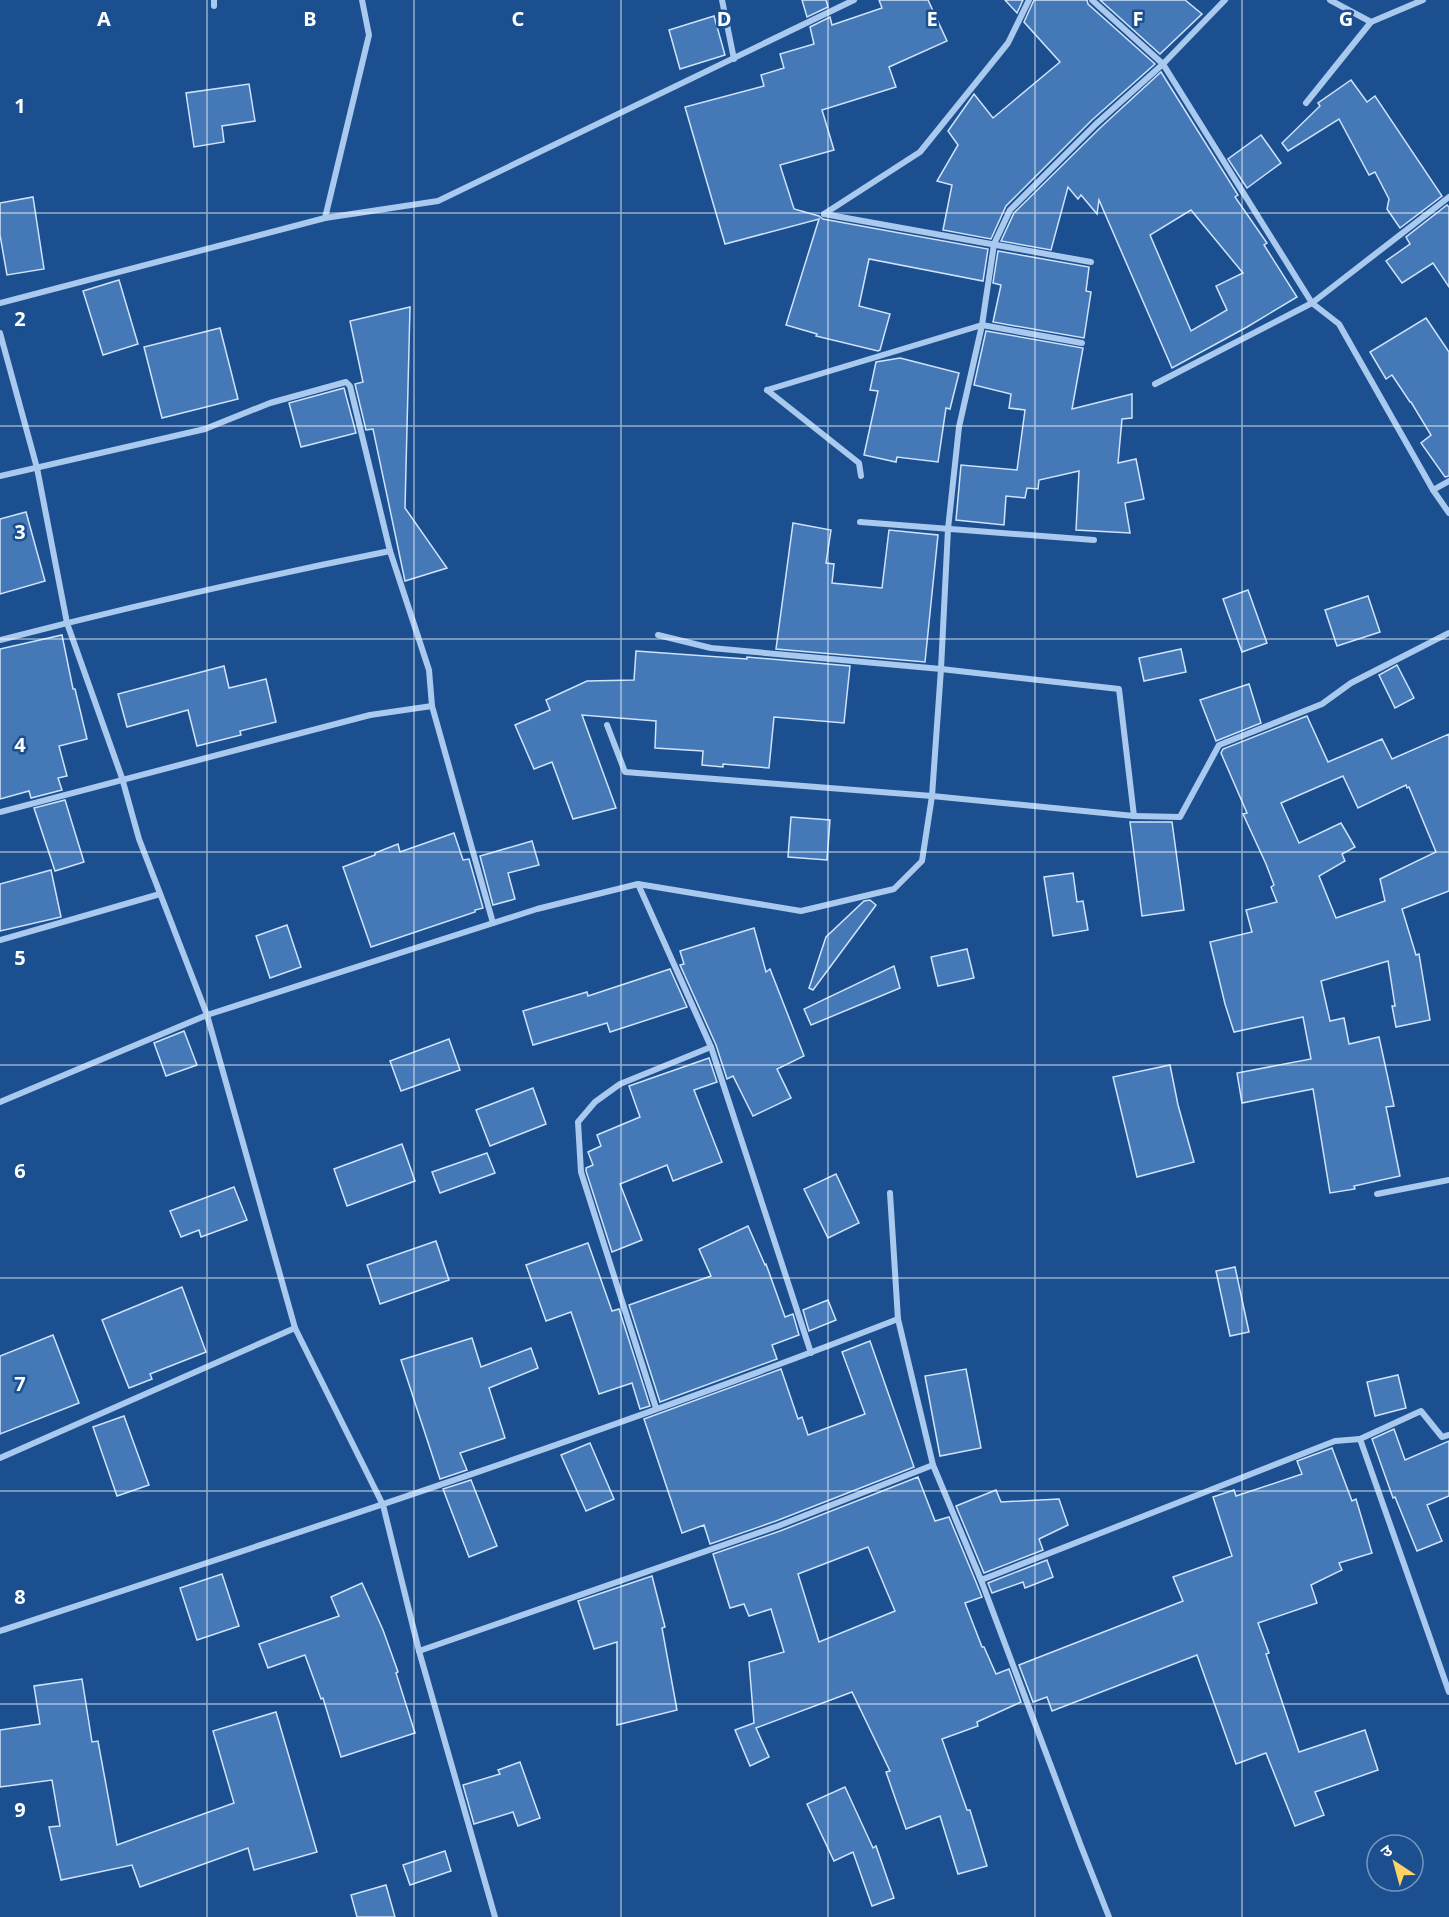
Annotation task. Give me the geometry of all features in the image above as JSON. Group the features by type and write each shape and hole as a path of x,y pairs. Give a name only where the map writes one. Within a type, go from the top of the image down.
{"street":[{"path":"325,218 369,35 362,0"},
{"path":"722,0 734,58"},
{"path":"0,303 325,218 438,201 854,0"},
{"path":"1029,0 1008,43 920,152 824,214 1091,262"},
{"path":"1092,0 1163,64 1312,303 1339,324 1433,490 1449,513"},
{"path":"0,1102 207,1016 537,909 638,885 801,911 894,889 922,861 932,796 948,529 959,427 982,325 994,244 1010,210 1095,124 1163,64 1225,0"},
{"path":"1330,0 1371,22"},
{"path":"1306,103 1371,22 1423,0"},
{"path":"1155,384 1312,303 1449,198"},
{"path":"861,476 859,463 767,390 982,325 1082,343"},
{"path":"0,333 37,468 67,623 122,778 139,839 207,1016 295,1328 382,1505 419,1652 495,1917"},
{"path":"0,476 205,429 270,403 346,382 350,386 390,551 429,670 432,706 493,923"},
{"path":"1433,490 1449,481"},
{"path":"860,522 1094,540"},
{"path":"0,640 282,572 390,551"},
{"path":"607,724 625,772 932,796 1134,816 1180,817 1219,745 1322,704 1351,683 1449,633"},
{"path":"658,634 711,648 941,669 1119,689 1134,816"},
{"path":"0,812 122,778 370,715 432,706"},
{"path":"638,885 711,1047 811,1353"},
{"path":"0,940 160,894"},
{"path":"656,1408 581,1172 578,1122 595,1102 620,1084 711,1047"},
{"path":"1377,1194 1449,1180"},
{"path":"890,1193 898,1319 933,1465 981,1580 1109,1917"},
{"path":"0,1631 382,1505 811,1353 898,1319"},
{"path":"0,1458 295,1328"},
{"path":"981,1580 1335,1442 1360,1439 1421,1411 1442,1437 1449,1435"},
{"path":"1360,1439 1449,1692"},
{"path":"419,1652 778,1526 933,1465"}],"building":[{"path":"802,0 826,0 828,7 807,17"},
{"path":"879,0 928,0 947,41 889,67 896,87 822,110 834,150 780,165 794,209 823,219 988,249 983,281 869,259 859,306 890,314 878,351 816,336 817,334 786,325 819,219 725,244 685,107 764,86 761,75 784,68 780,54 814,44 810,27 830,17 832,25 882,8"},
{"path":"1005,0 1023,0 1017,13"},
{"path":"1034,0 1087,0 1088,4 1155,64 1092,120 1006,206 991,239 943,230 952,185 937,181 958,145 948,131 974,94 993,118 1060,62 1024,22"},
{"path":"1100,0 1185,0 1202,14 1160,54"},
{"path":"714,16 725,55 680,69 669,30"},
{"path":"1161,72 1238,195 1235,197 1267,243 1264,245 1297,297 1172,368 1099,200 1097,214 1081,195 1078,199 1068,187 1051,250 1001,241 1014,213 1100,128","holes":["1191,210 1243,273 1216,286 1227,310 1191,331 1150,235"]},
{"path":"1351,80 1367,102 1375,96 1442,196 1400,228 1387,209 1389,199 1375,172 1369,175 1339,119 1288,151 1282,143 1320,106 1318,103"},
{"path":"249,84 255,121 222,126 224,142 194,147 186,93"},
{"path":"1261,135 1281,163 1247,188 1228,159"},
{"path":"33,197 44,269 7,275 0,235 0,203"},
{"path":"1447,205 1449,207 1449,287 1433,263 1402,283 1386,261 1410,244 1406,237"},
{"path":"998,251 1089,267 1086,291 1091,292 1084,338 993,322 1001,285 993,283"},
{"path":"119,280 138,344 103,355 83,291"},
{"path":"410,307 405,508 447,568 405,581 373,429 366,430 355,384 363,382 350,321"},
{"path":"1426,318 1449,352 1449,476 1445,477 1421,443 1431,435 1392,375 1386,379 1370,352"},
{"path":"220,328 238,399 162,418 144,347"},
{"path":"986,331 1083,348 1072,409 1132,394 1132,418 1122,419 1118,463 1136,459 1144,499 1125,503 1130,533 1076,530 1079,471 1039,480 1038,489 1027,488 1025,498 1006,496 1004,525 956,520 961,465 1017,470 1025,410 1009,408 1011,394 974,385"},
{"path":"900,358 959,373 950,409 946,408 938,462 897,457 896,462 864,455 878,391 870,390 876,362"},
{"path":"344,388 356,433 301,447 289,403"},
{"path":"26,512 45,581 0,594 0,519"},
{"path":"793,523 831,530 826,563 834,564 832,583 882,588 889,530 938,535 925,662 776,649"},
{"path":"1248,590 1267,643 1242,652 1223,599"},
{"path":"1368,596 1380,632 1337,646 1325,610"},
{"path":"62,635 73,689 75,689 87,739 59,746 67,776 58,778 62,790 31,798 29,791 0,799 0,649"},
{"path":"1181,649 1186,672 1144,681 1139,658"},
{"path":"636,651 850,666 844,723 774,717 769,768 723,764 723,767 702,765 703,751 655,748 656,721 582,715 616,808 573,819 552,762 534,769 515,725 550,710 546,700 587,681 634,680"},
{"path":"1397,665 1414,698 1395,708 1379,675"},
{"path":"224,666 229,688 266,679 276,722 240,731 241,735 197,746 188,710 127,727 118,694"},
{"path":"1249,684 1261,723 1216,741 1200,700"},
{"path":"1307,716 1328,762 1382,739 1392,759 1449,734 1449,891 1402,909 1416,955 1419,954 1430,1020 1396,1027 1388,961 1321,981 1330,1021 1344,1018 1349,1044 1379,1037 1394,1106 1386,1107 1400,1176 1354,1186 1355,1189 1330,1193 1313,1089 1242,1103 1237,1073 1311,1059 1303,1017 1234,1032 1225,1004 1210,942 1252,932 1246,910 1277,902 1271,887 1274,885 1266,864 1243,814 1247,813 1221,753 1223,749","holes":["1343,776 1358,808 1406,785 1407,788 1409,787 1436,852 1380,879 1385,901 1336,918 1319,876 1345,861 1342,854 1355,847 1341,823 1299,843 1281,803"]},
{"path":"65,800 84,862 55,871 34,808"},
{"path":"791,817 830,820 827,860 788,857"},
{"path":"1130,822 1172,822 1184,910 1142,916"},
{"path":"454,833 463,860 469,859 483,908 371,947 343,867 398,844 400,852"},
{"path":"532,841 539,865 508,873 515,899 493,905 480,856"},
{"path":"51,870 61,917 0,931 0,884"},
{"path":"1073,873 1077,902 1083,901 1088,930 1053,936 1044,877"},
{"path":"870,900 876,905 813,990 809,988 826,937 864,901"},
{"path":"287,925 301,967 270,978 256,936"},
{"path":"754,928 766,972 770,969 804,1056 777,1069 791,1098 753,1116 733,1076 727,1079 716,1045 680,965 684,964 680,951"},
{"path":"967,949 974,978 938,986 931,957"},
{"path":"894,966 900,988 811,1025 804,1009"},
{"path":"670,969 687,1007 610,1032 607,1023 533,1045 523,1011 587,992 588,996"},
{"path":"184,1031 197,1065 166,1076 154,1043"},
{"path":"449,1039 460,1070 401,1091 390,1061"},
{"path":"709,1058 717,1082 694,1090 722,1162 673,1181 667,1165 620,1184 642,1240 612,1252 586,1171 586,1168 593,1165 588,1152 601,1146 597,1135 640,1117 629,1086"},
{"path":"1170,1065 1178,1105 1194,1162 1137,1177 1113,1077"},
{"path":"533,1088 546,1124 490,1146 476,1110"},
{"path":"402,1144 415,1181 347,1206 334,1169"},
{"path":"487,1153 495,1173 440,1193 432,1172"},
{"path":"836,1174 859,1223 828,1238 804,1189"},
{"path":"234,1187 247,1220 201,1237 199,1230 181,1237 170,1211"},
{"path":"748,1226 766,1264 785,1317 793,1314 799,1335 772,1345 777,1359 660,1402 629,1305 711,1276 699,1249"},
{"path":"436,1241 449,1280 380,1304 367,1265"},
{"path":"588,1243 612,1311 619,1309 650,1406 640,1409 632,1383 599,1394 571,1312 546,1321 526,1265"},
{"path":"1235,1267 1249,1332 1230,1336 1216,1271"},
{"path":"182,1287 206,1352 150,1374 152,1379 129,1388 102,1320"},
{"path":"828,1300 836,1320 809,1331 803,1310"},
{"path":"53,1335 79,1403 0,1434 0,1356"},
{"path":"472,1338 481,1367 531,1348 538,1368 489,1388 505,1438 460,1453 467,1470 440,1479 401,1360"},
{"path":"870,1341 914,1467 710,1544 704,1525 682,1533 644,1419 781,1369 798,1419 802,1417 808,1435 865,1414 842,1352"},
{"path":"966,1369 981,1448 940,1456 925,1376"},
{"path":"1398,1375 1406,1408 1375,1416 1367,1382"},
{"path":"124,1416 149,1485 117,1496 93,1427"},
{"path":"1394,1429 1405,1460 1449,1441 1449,1496 1427,1505 1442,1541 1417,1551 1395,1497 1393,1498 1372,1439"},
{"path":"590,1443 614,1499 586,1511 561,1455"},
{"path":"1332,1448 1352,1501 1356,1499 1372,1553 1339,1563 1342,1570 1311,1585 1317,1603 1258,1623 1299,1752 1365,1730 1378,1770 1315,1792 1324,1815 1295,1826 1266,1753 1236,1764 1197,1655 1052,1711 1047,1697 1033,1702 1019,1665 1183,1601 1173,1577 1232,1556 1213,1497 1234,1490 1236,1496 1302,1474 1297,1461"},
{"path":"918,1477 935,1521 949,1517 982,1597 965,1603 982,1647 996,1674 1009,1669 1021,1702 977,1722 978,1726 942,1739 967,1810 970,1810 987,1866 958,1874 940,1816 906,1829 886,1772 890,1771 852,1692 756,1728 769,1757 750,1766 735,1730 754,1723 749,1662 784,1652 771,1609 749,1616 744,1604 730,1608 713,1554 780,1531","holes":["868,1547 895,1611 819,1642 798,1574"]},
{"path":"471,1480 497,1546 469,1557 443,1489"},
{"path":"996,1490 1001,1502 1059,1499 1068,1525 1039,1539 1043,1550 984,1573 956,1506"},
{"path":"1047,1560 1053,1577 1025,1588 1023,1582 992,1593 988,1583"},
{"path":"222,1574 239,1626 197,1640 180,1588"},
{"path":"652,1576 665,1627 662,1628 677,1710 617,1725 617,1642 594,1649 578,1601"},
{"path":"362,1583 383,1630 398,1672 396,1673 415,1733 341,1757 323,1698 321,1699 305,1655 268,1668 259,1644 339,1616 331,1597"},
{"path":"82,1679 92,1742 98,1741 117,1845 234,1803 213,1731 276,1712 317,1852 254,1870 248,1848 140,1887 132,1865 61,1880 49,1827 60,1826 52,1780 0,1787 0,1730 40,1724 34,1686"},
{"path":"520,1762 540,1818 518,1826 513,1812 474,1824 463,1785 500,1774 498,1770"},
{"path":"845,1787 873,1848 876,1846 894,1898 872,1906 853,1852 834,1861 807,1804"},
{"path":"445,1851 451,1871 410,1885 403,1865"},
{"path":"386,1885 395,1917 357,1917 351,1895"}]}
